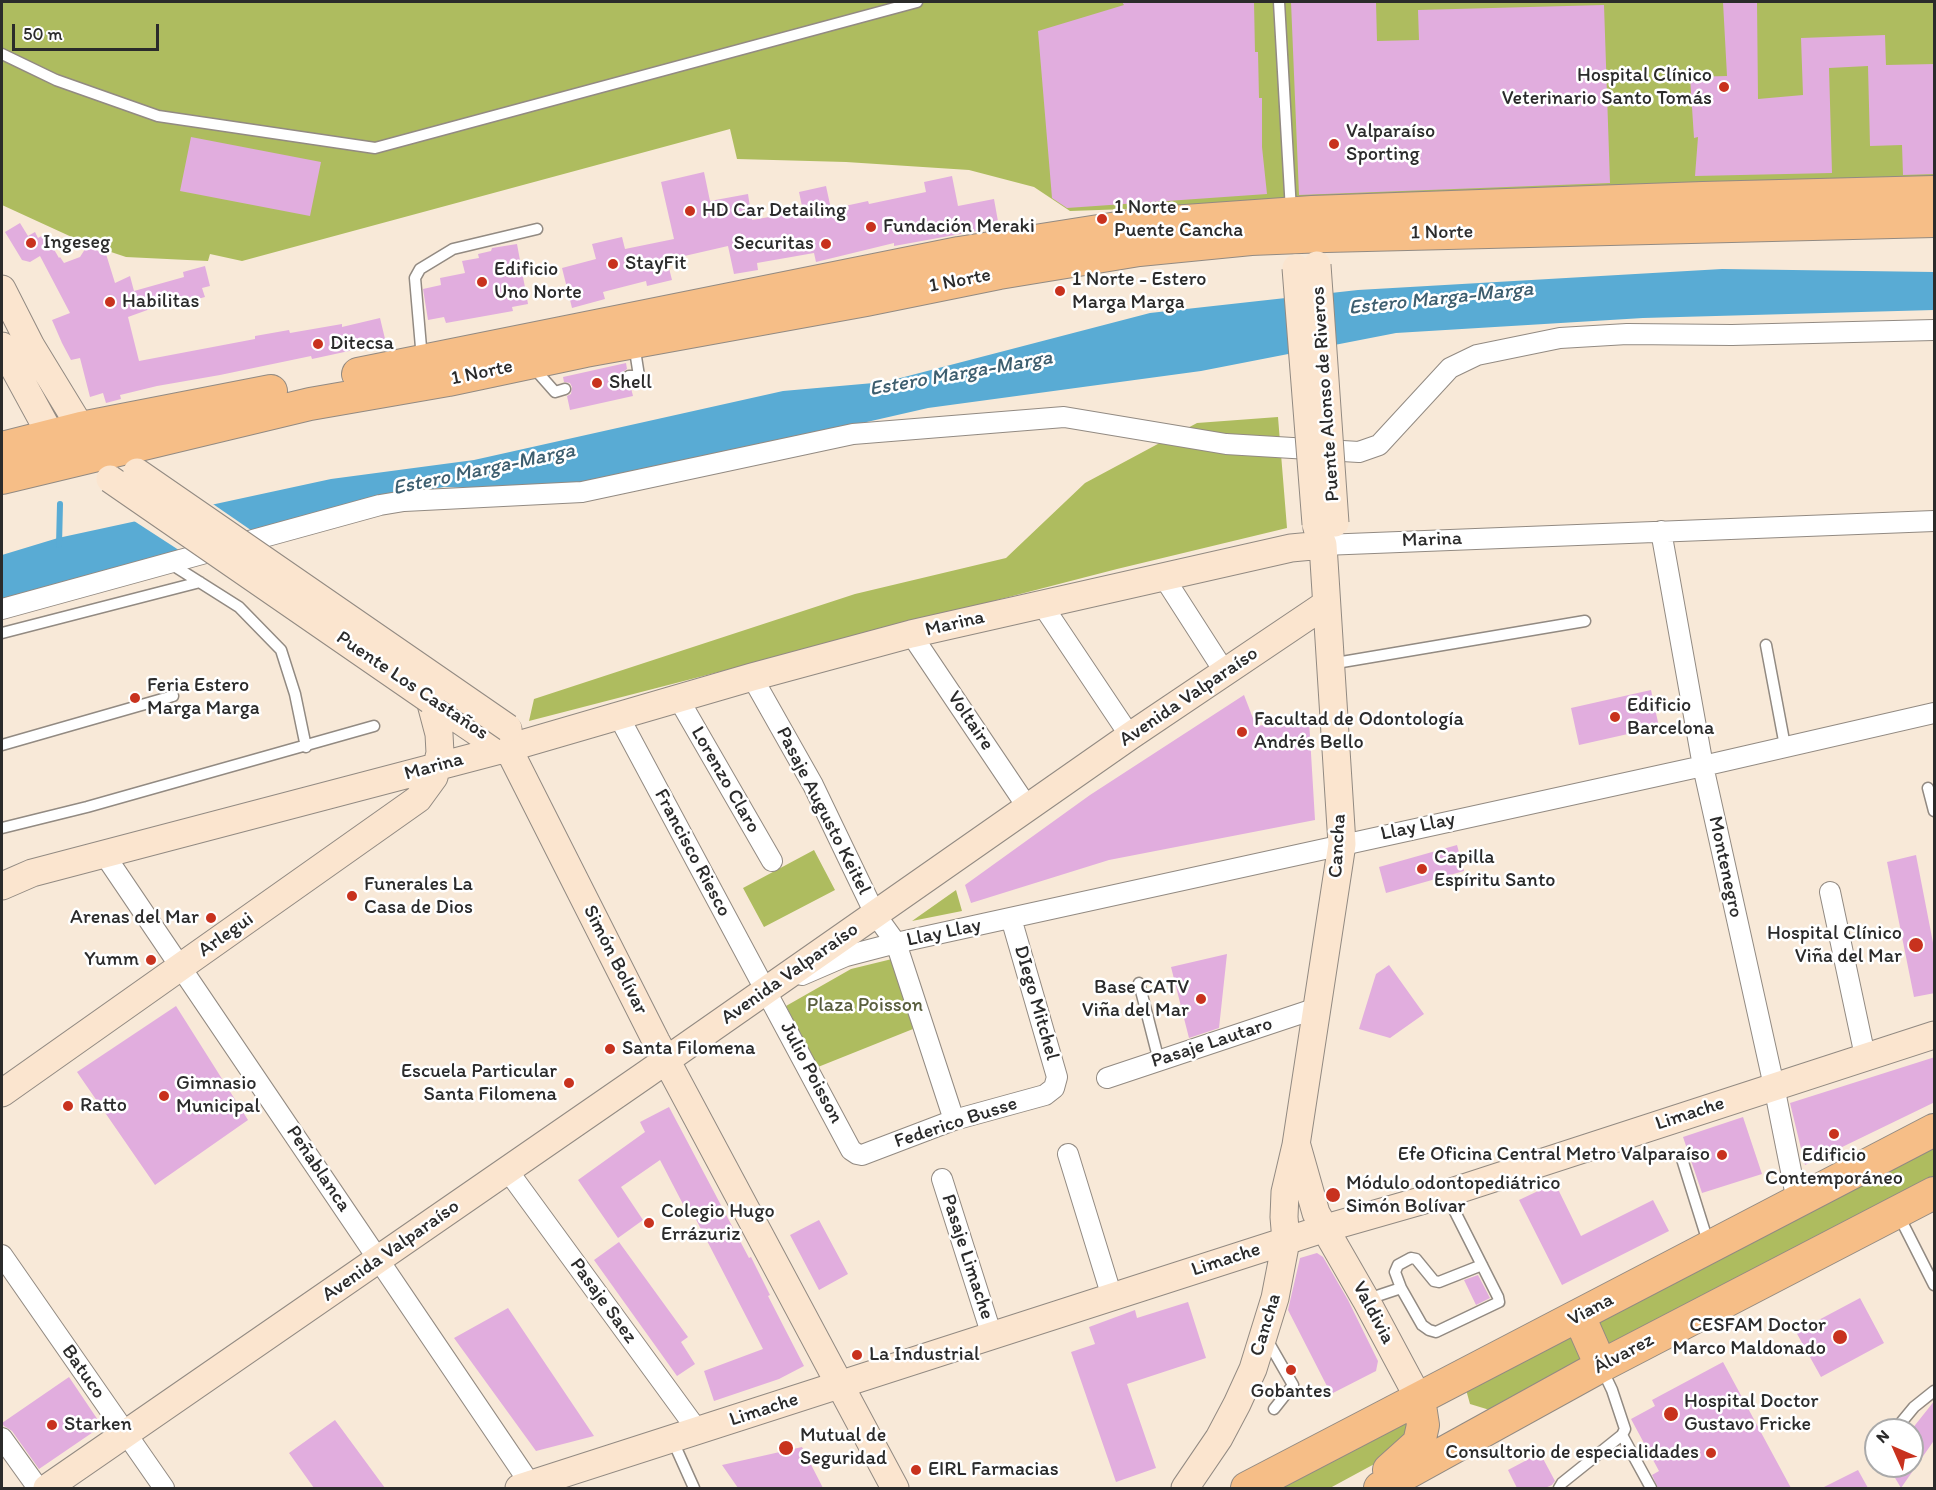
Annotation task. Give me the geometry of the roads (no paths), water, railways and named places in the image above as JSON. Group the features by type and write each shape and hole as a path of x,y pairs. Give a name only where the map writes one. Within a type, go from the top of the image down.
{"main road":[{"name":"1 Norte","path":"1305,244 1316,228 1358,221 1394,210 1935,192"},
{"name":"1 Norte","path":"2,448 50,435 80,443 110,465 310,404 448,380 999,273 1139,250 1251,239 1305,244 1935,221"},
{"name":"1 Norte","path":"2,478 80,443 422,362 959,253 1143,224 1305,244"},
{"name":"Puente Alonso de Riveros","path":"1305,244 1324,531"},
{"path":"2,289 80,443"},
{"path":"2,346 50,435"},
{"name":"Puente Los Castaños","path":"110,465 137,472 508,738"},
{"name":"Puente Los Castaños","path":"110,465 430,700 483,736 508,738"},
{"name":"Marina","path":"2,886 32,873 104,855 439,755 618,715 911,634 1298,546 1324,531"},
{"name":"Cancha","path":"1185,1488 1219,1438 1253,1369 1275,1298 1286,1240 1285,1192 1296,1145 1342,844 1326,604 1324,531"},
{"name":"Avenida Valparaíso","path":"47,1488 508,1171 1224,671 1326,604"},
{"path":"430,700 439,734 439,755"},
{"name":"Simón Bolívar","path":"508,738 666,1060 896,1488"},
{"name":"Arlegui","path":"2,1093 406,809 427,788 439,755"},
{"name":"Limache","path":"525,1487 992,1336 1058,1319 1112,1297 1286,1240 1445,1194 1935,1035"},
{"name":"Viana","path":"1247,1488 1935,1130"},
{"name":"Cancha","path":"1296,1145 1311,1201 1326,1228"},
{"name":"Álvarez","path":"1380,1488 1601,1366 1935,1193"},
{"name":"Valdivia","path":"1326,1228 1419,1399"},
{"path":"1579,1316 1601,1366"},
{"path":"1368,1488 1419,1443 1423,1425 1419,1399"}],"street":[{"path":"2,609 380,505 404,501 582,492 852,434 1064,417 1226,444 1359,452 1379,445 1450,368 1477,355 1560,338 1627,334 1929,333"},
{"name":"Marina","path":"1324,531 1661,531 1935,521"},
{"name":"Montenegro","path":"1661,531 1702,766 1774,1086 1797,1201"},
{"path":"1162,576 1224,671"},
{"path":"1041,603 1130,736"},
{"name":"Voltaire","path":"911,634 1028,808"},
{"name":"Pasaje Augusto Keitel","path":"752,677 813,785 875,914 896,943 954,1120"},
{"name":"Lorenzo Claro","path":"678,698 772,861"},
{"name":"Llay Llay","path":"766,991 846,956 896,943 1935,713"},
{"name":"Francisco Riesco","path":"618,715 766,991"},
{"name":"Peñablanca","path":"104,855 379,1260 525,1487"},
{"path":"1830,892 1865,1056"},
{"name":"DIego Mitchel","path":"1011,918 1057,1077 1054,1088"},
{"name":"Julio Poisson","path":"766,991 851,1149 857,1154"},
{"name":"Pasaje Lautaro","path":"1107,1078 1317,1008"},
{"name":"Federico Busse","path":"857,1154 862,1155 954,1120 1045,1095 1054,1088"},
{"path":"1068,1154 1112,1297"},
{"name":"Pasaje Saez","path":"508,1171 698,1431"},
{"name":"Pasaje Limache","path":"942,1179 992,1336"},
{"name":"Batuco","path":"2,1255 164,1488"},
{"path":"2,1438 38,1488"}],"lane":[{"path":"2,54 56,80 158,116 375,148 917,2"},
{"path":"1279,2 1305,244"},
{"path":"422,362 416,273 453,249 537,229"},
{"path":"629,376 639,376 634,343"},
{"path":"530,363 555,392 566,389"},
{"path":"171,564 239,607 281,650 295,694 306,747"},
{"path":"2,633 200,582"},
{"path":"1330,664 1585,621"},
{"path":"1766,645 1785,746"},
{"path":"2,745 173,696"},
{"path":"2,828 306,747 374,726"},
{"path":"1929,788 1935,811"},
{"path":"1139,983 1159,1061"},
{"path":"1682,1159 1710,1248"},
{"path":"1445,1194 1482,1265 1498,1296 1499,1302 1436,1332 1422,1325 1401,1288 1395,1272 1398,1265 1411,1258 1416,1259 1434,1281 1439,1282 1482,1265"},
{"path":"1897,1212 1935,1285"},
{"path":"1366,1300 1401,1288"},
{"path":"1264,1336 1293,1385 1274,1408"},
{"path":"1558,1488 1622,1435 1625,1429 1622,1416 1601,1366"},
{"path":"1905,1418 1914,1407 1935,1391"},
{"path":"1622,1435 1651,1488"},
{"path":"672,1439 694,1488"}],"water":[{"name":"Estero Marga-Marga","path":"1722,269 1934,272 1934,310 1643,318 1396,333 1201,371 928,408 565,491 444,487 357,502 2,603 2,555 58,538 331,479 474,460 783,391 885,382 1150,313 1358,290"}],"waterway":[{"path":"59,545 60,504"}],"place":[{"name":"Hospital Clínico Veterinario Santo Tomás","path":"1724,87"},
{"name":"Valparaíso Sporting","path":"1334,144"},
{"name":"HD Car Detailing","path":"690,211"},
{"name":"1 Norte - Puente Cancha","path":"1102,219"},
{"name":"Fundación Meraki","path":"871,227"},
{"name":"Ingeseg","path":"31,243"},
{"name":"Securitas","path":"826,244"},
{"name":"StayFit","path":"613,264"},
{"name":"Edificio Uno Norte","path":"482,282"},
{"name":"1 Norte - Estero Marga Marga","path":"1060,291"},
{"name":"Habilitas","path":"110,302"},
{"name":"Ditecsa","path":"318,344"},
{"name":"Shell","path":"597,383"},
{"name":"Feria Estero Marga Marga","path":"135,698"},
{"name":"Edificio Barcelona","path":"1615,717"},
{"name":"Facultad de Odontología Andrés Bello","path":"1242,732"},
{"name":"Capilla Espíritu Santo","path":"1422,869"},
{"name":"Funerales La Casa de Dios","path":"352,896"},
{"name":"Arenas del Mar","path":"211,918"},
{"name":"Hospital Clínico Viña del Mar","path":"1916,945"},
{"name":"Yumm","path":"151,960"},
{"name":"Base CATV Viña del Mar","path":"1201,999"},
{"name":"Santa Filomena","path":"610,1049"},
{"name":"Escuela Particular Santa Filomena","path":"569,1083"},
{"name":"Gimnasio Municipal","path":"164,1096"},
{"name":"Ratto","path":"68,1106"},
{"name":"Edificio Contemporáneo","path":"1834,1134"},
{"name":"Efe Oficina Central Metro Valparaíso","path":"1722,1155"},
{"name":"Módulo odontopediátrico Simón Bolívar","path":"1333,1195"},
{"name":"Colegio Hugo Errázuriz","path":"649,1223"},
{"name":"CESFAM Doctor Marco Maldonado","path":"1840,1337"},
{"name":"La Industrial","path":"857,1355"},
{"name":"Gobantes","path":"1291,1370"},
{"name":"Hospital Doctor Gustavo Fricke","path":"1671,1414"},
{"name":"Starken","path":"52,1425"},
{"name":"Mutual de Seguridad","path":"786,1448"},
{"name":"Consultorio de especialidades","path":"1711,1453"},
{"name":"EIRL Farmacias","path":"916,1470"}],"park label":[{"name":"Plaza Poisson","path":"865,1006"}]}
